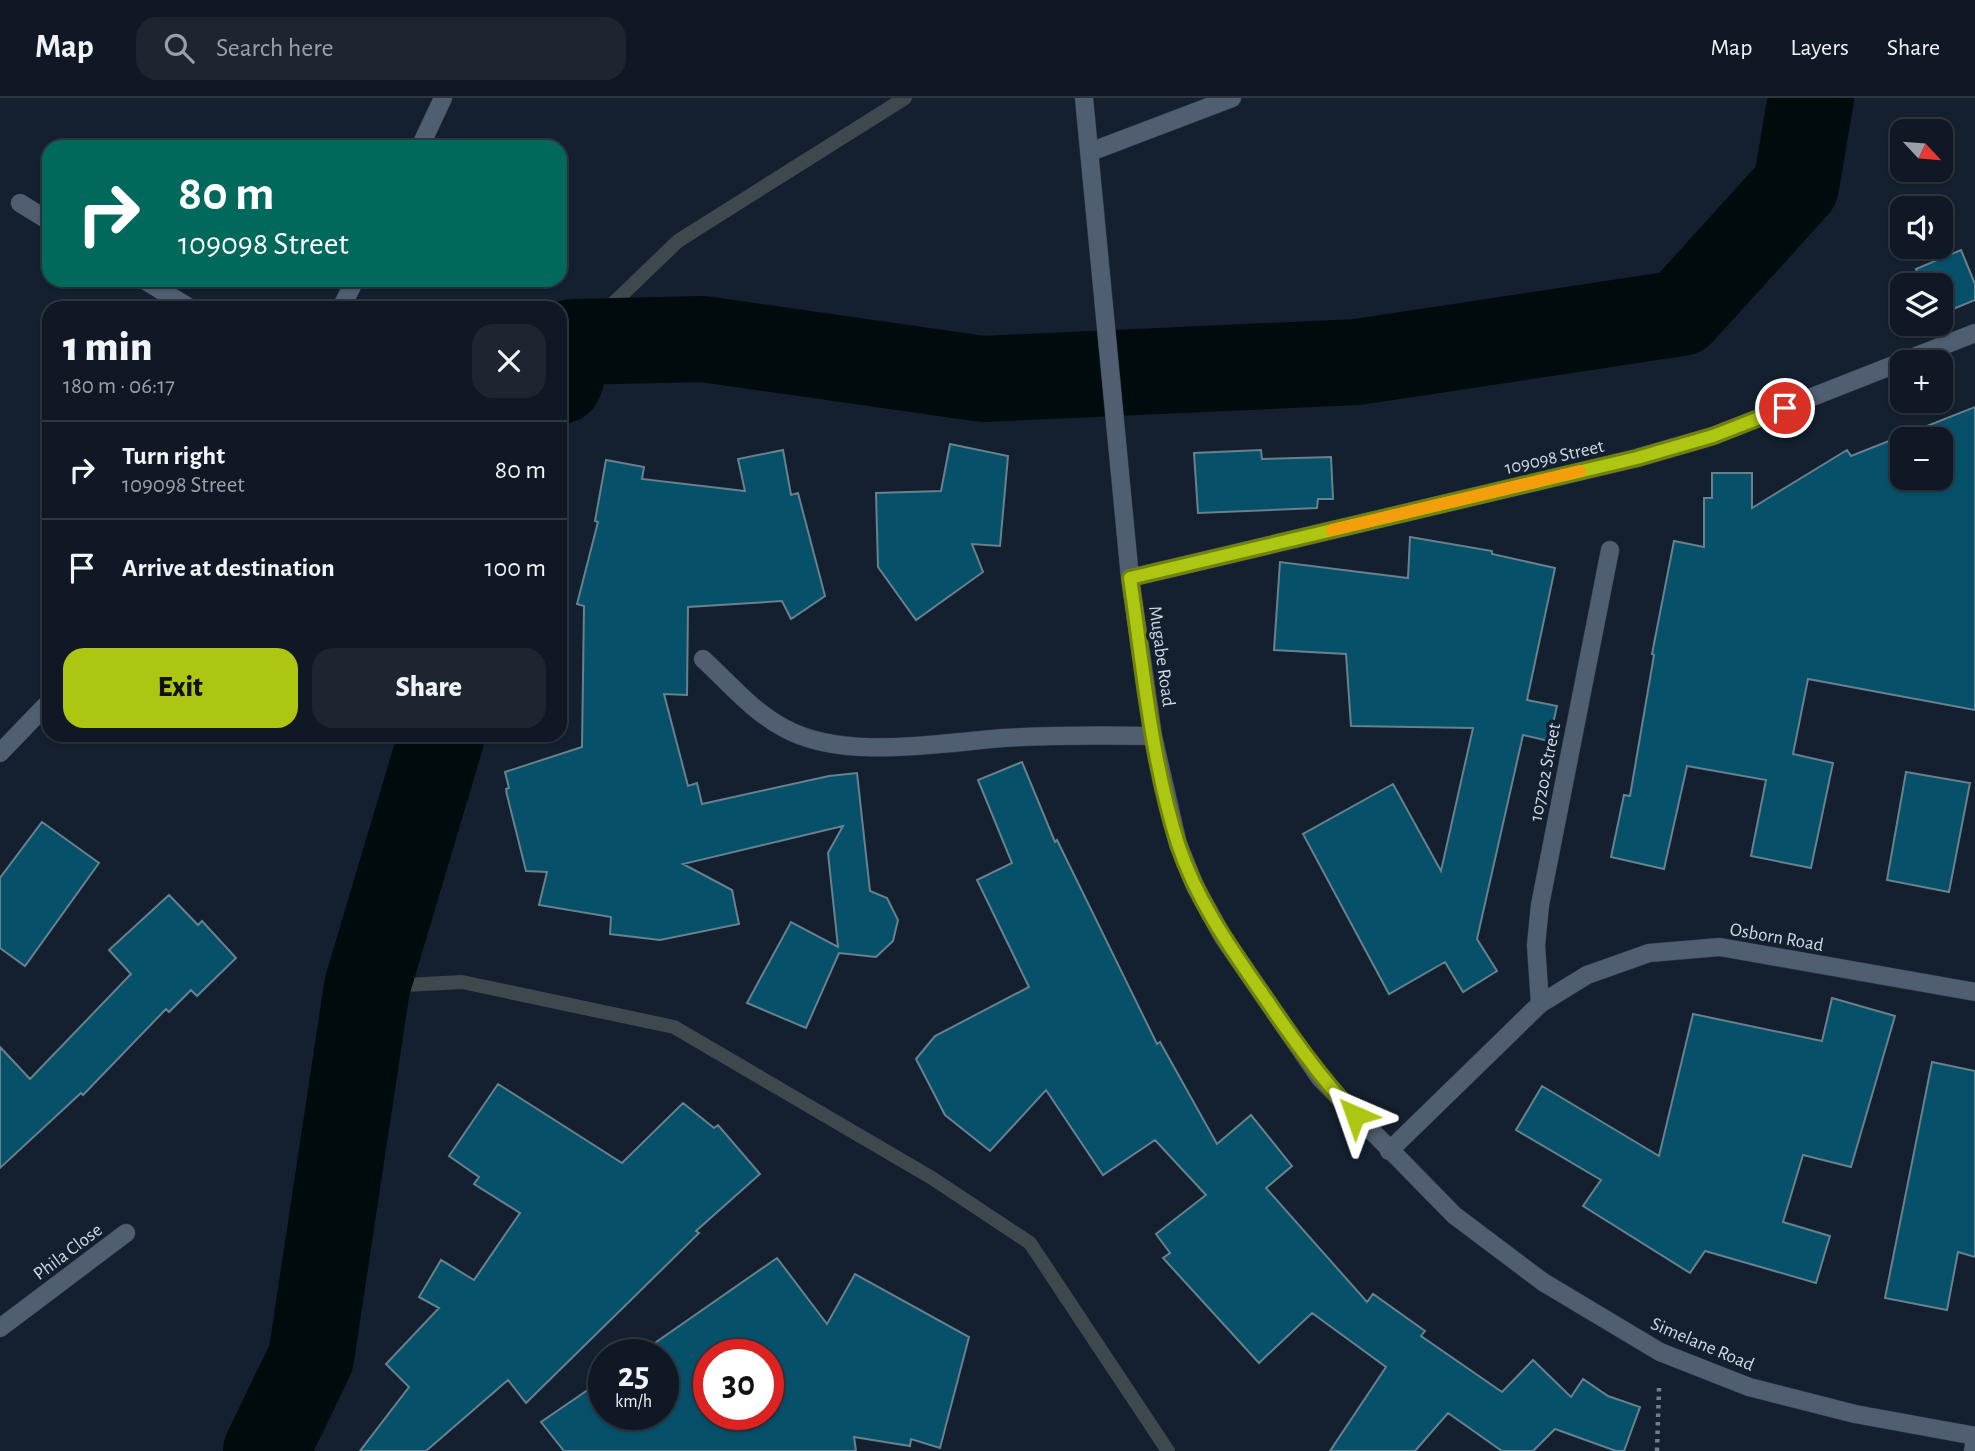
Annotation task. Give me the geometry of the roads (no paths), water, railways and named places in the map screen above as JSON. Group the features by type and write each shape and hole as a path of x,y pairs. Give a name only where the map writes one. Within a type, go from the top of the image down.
{"street":[{"path":"423,140 443,98"},
{"name":"Mugabe Road","path":"1084,98 1130,578 1153,736 1178,844 1195,886 1223,937 1320,1077 1389,1152"},
{"path":"1090,152 1232,98"},
{"path":"20,203 42,217"},
{"path":"156,287 178,301"},
{"name":"109098 Street","path":"1130,578 1637,458 1713,436 1975,333"},
{"name":"107202 Street","path":"1541,1004 1536,945 1540,905 1610,550"},
{"path":"704,659 754,709 785,729 817,741 852,746 1078,735 1153,736"},
{"path":"0,752 42,709"},
{"name":"Osborn Road","path":"1389,1152 1541,1004 1587,975 1649,953 1720,947 1975,992"},
{"name":"Simelane Road","path":"1389,1152 1454,1215 1543,1282 1660,1352 1763,1390 1855,1414 1975,1437"},
{"name":"Phila Close","path":"0,1328 126,1233"},
{"path":"1973,1451 1975,1437"}],"waterway":[{"path":"573,342 678,241 905,98"},
{"path":"567,360 573,342 703,339 983,379 1357,362 1681,313 1796,186 1811,98"},
{"path":"266,1451 311,1358 367,987 440,742"},
{"path":"367,987 462,982 674,1027 932,1178 1030,1243 1168,1451"}]}
